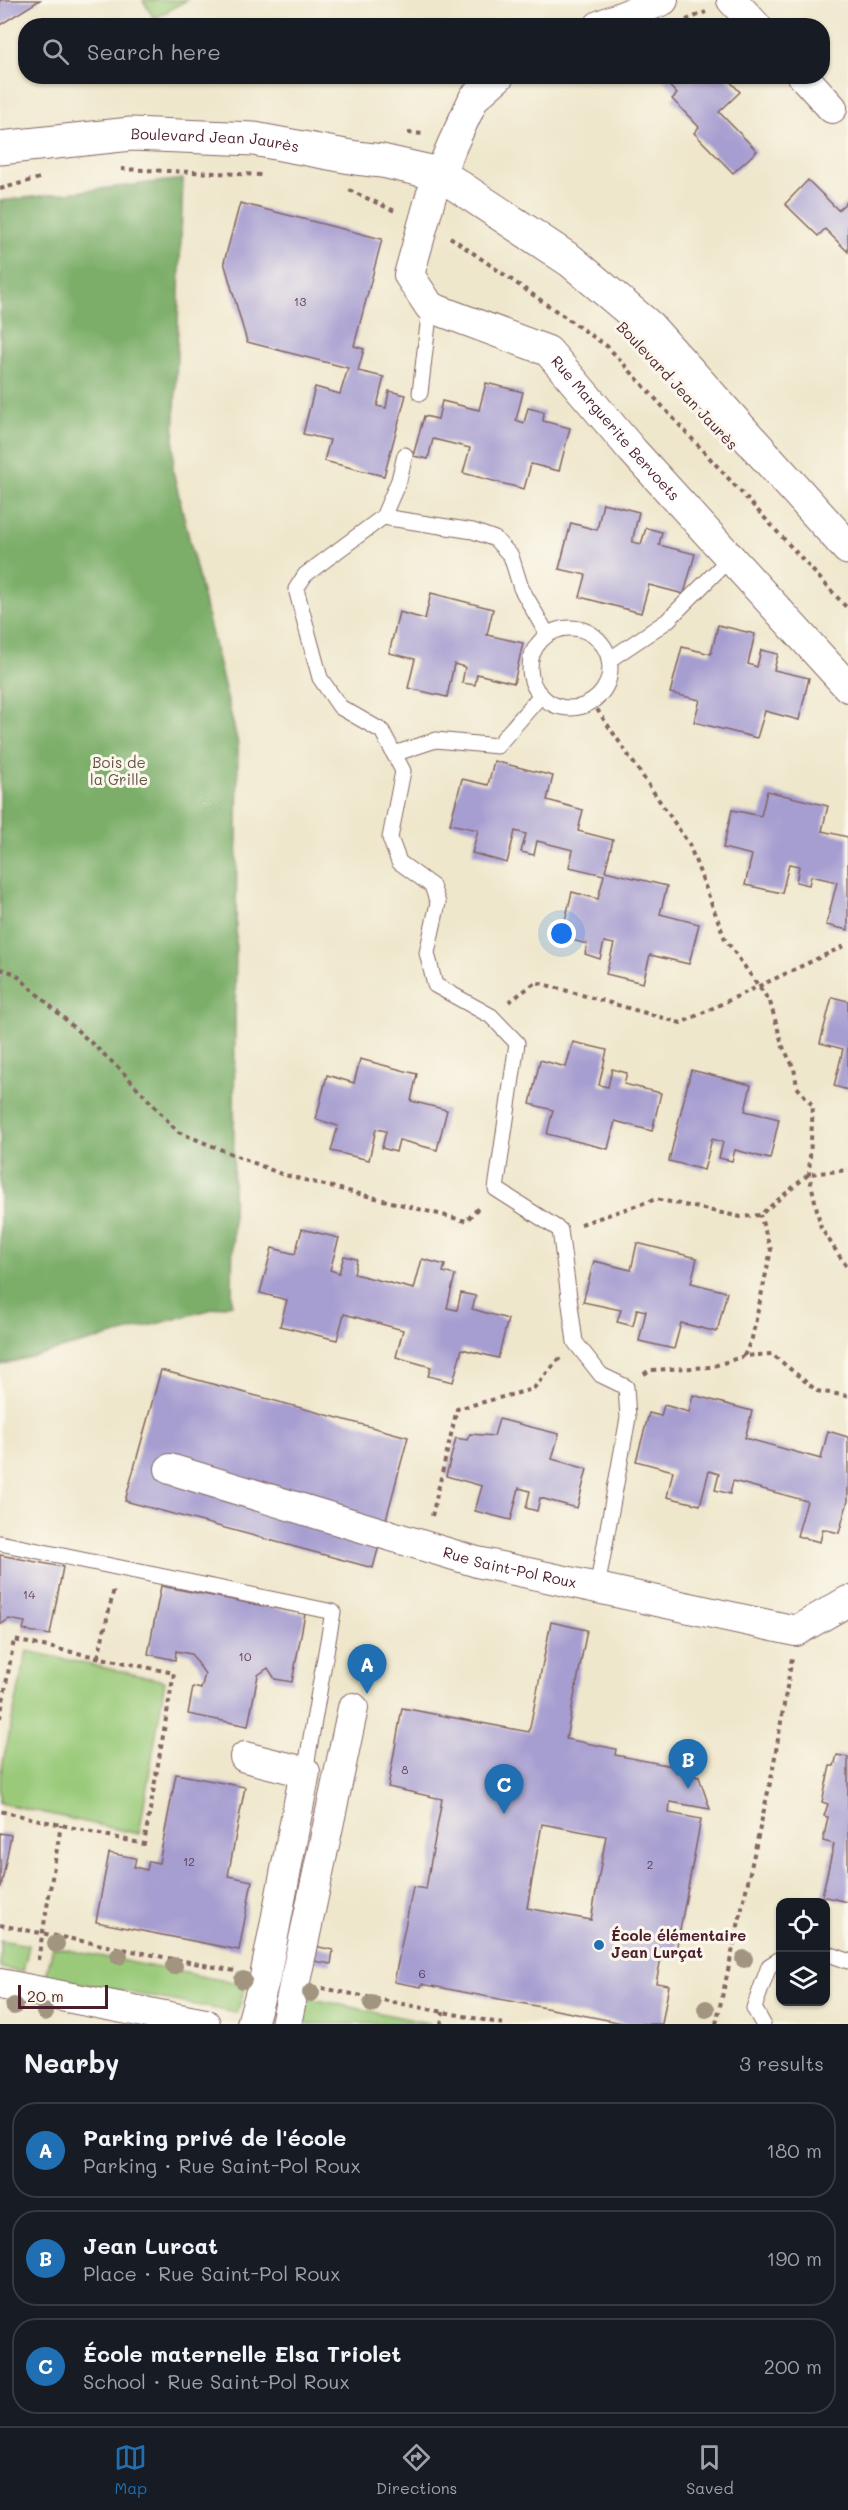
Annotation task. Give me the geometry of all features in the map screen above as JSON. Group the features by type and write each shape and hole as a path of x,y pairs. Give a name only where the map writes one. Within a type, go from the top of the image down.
{"street":[{"path":"724,4 744,18"},
{"path":"638,18 672,11"},
{"path":"430,307 410,275 435,185 474,98 490,84"},
{"path":"810,84 832,108"},
{"name":"Boulevard Jean Jaurès","path":"0,148 131,134 254,139 356,158 435,185 571,261 648,326 848,548"},
{"name":"Boulevard Jean Jaurès","path":"0,167 72,141"},
{"name":"Boulevard Jean Jaurès","path":"435,185 500,235 572,284 633,336 848,573"},
{"name":"Rue Marguerite Bervoets","path":"430,307 548,351 633,451 848,687"},
{"name":"Rue Saint-Pol Roux","path":"171,1469 477,1562 796,1631"},
{"path":"796,1631 848,1601"},
{"path":"286,2024 353,1708"},
{"path":"245,1756 305,1772 267,1967 252,2024"},
{"path":"0,1984 205,2024"}],"lane":[{"path":"420,393 430,307"},
{"path":"405,455 399,480 383,517 305,575 296,589 320,678 340,707 382,731 403,771 390,838 399,862 432,886 438,903 427,953 435,985 491,1016 517,1043 496,1189 560,1230 575,1342 601,1375 626,1387 628,1418 597,1588"},
{"path":"383,517 472,531 495,539 511,556 521,588 548,634"},
{"path":"609,660 667,621 730,558"},
{"path":"562,628 578,628 592,634 603,646 609,660 609,676 603,691 592,702 578,708 562,708 547,702 536,690 530,676 530,660 536,645 548,634 562,628"},
{"path":"394,754 436,740 497,746 541,695"},
{"path":"0,1543 333,1612 305,1772"},
{"path":"830,1955 848,1961"},
{"path":"763,2024 754,2008 769,1966 776,1962"}],"path":[{"path":"672,11 724,4"},
{"path":"592,702 689,843 725,939 757,987 770,1002 783,1047 794,1068 797,1087 813,1106 809,1174 821,1228 848,1269"},
{"path":"491,1016 536,982 681,1023 848,946"},
{"path":"0,969 14,973 120,1069 178,1132 281,1174 466,1221 496,1189"},
{"path":"560,1230 656,1200 741,1217 760,1215 809,1174 848,1170"},
{"path":"744,1356 752,1338 771,1250 760,1215"},
{"path":"424,1547 457,1409 533,1389 575,1342"},
{"path":"626,1387 650,1370 711,1367 744,1356 772,1354 817,1391 848,1396"},
{"path":"98,1658 118,1568"},
{"path":"716,2024 772,1774 796,1631"},
{"path":"0,1718 14,1640 174,1673 144,1844 0,1811"},
{"path":"37,1968 61,1825"},
{"path":"441,2024 443,2012"}],"green space":[{"path":"143,0 187,0 156,18 153,18"},
{"name":"Bois de la Grille","path":"183,179 173,471 238,744 232,1304 0,1365 0,201"},
{"path":"27,1651 165,1681 139,1834 0,1803 0,1776"},
{"path":"0,1940 29,1945 23,1972 0,1968"},
{"path":"53,1947 246,1985 237,2013 46,1977"},
{"path":"303,1997 429,2023 429,2024 298,2024"}],"building":[{"path":"0,0 40,0 0,25"},
{"path":"668,84 732,84 740,92 719,112 757,151 733,173 694,133 699,127 672,99 677,94"},
{"path":"808,180 838,210 848,201 848,252 825,229 818,236 785,204"},
{"path":"240,203 382,239 354,346 364,349 358,371 384,377 377,406 386,408 389,391 406,395 384,476 324,461 330,440 303,434 315,387 340,394 348,368 247,342 224,262"},
{"path":"486,383 523,392 516,420 524,423 528,408 544,412 543,421 570,428 559,471 531,464 524,489 463,473 470,448 433,439 428,459 413,456 424,416 438,419 442,401 479,410"},
{"path":"603,503 639,512 632,542 641,544 646,528 662,532 659,545 695,554 684,594 649,585 641,613 580,597 586,575 559,569 571,523 597,530"},
{"path":"431,593 493,609 487,635 523,643 514,683 477,674 475,685 462,683 465,667 454,664 447,697 408,688 415,659 389,653 399,612 425,619"},
{"path":"718,625 755,634 748,664 757,667 761,650 778,654 774,670 809,678 799,720 765,711 757,738 694,722 700,700 670,693 682,647 711,654"},
{"path":"494,761 553,776 547,800 583,810 578,831 613,840 605,871 667,886 660,914 699,924 689,964 650,955 643,983 606,974 614,944 604,942 600,959 585,954 587,944 561,937 572,892 598,899 604,875 569,867 573,850 537,841 534,855 521,852 526,834 515,831 507,863 472,853 478,830 450,824 462,779 488,785"},
{"path":"767,791 828,806 822,831 848,837 848,930 826,925 837,882 811,876 809,885 796,882 799,866 789,864 782,893 745,885 752,855 723,848 732,810 761,816"},
{"path":"832,997 848,1001 848,1090 834,1086 843,1049 820,1043"},
{"path":"573,1042 607,1050 599,1085 608,1087 612,1069 627,1073 624,1084 661,1093 652,1131 615,1121 608,1149 547,1134 553,1110 530,1104 540,1060 566,1067"},
{"path":"360,1059 417,1074 411,1101 447,1110 437,1150 399,1140 396,1152 382,1148 386,1131 376,1129 369,1160 331,1151 338,1126 316,1119 327,1075 354,1083"},
{"path":"691,1070 751,1085 745,1111 779,1119 770,1159 735,1150 732,1161 719,1158 723,1142 712,1139 704,1170 669,1161"},
{"path":"302,1229 339,1238 330,1270 339,1273 344,1256 357,1259 354,1274 414,1289 422,1259 445,1265 443,1272 455,1275 447,1308 457,1310 461,1293 476,1296 472,1309 508,1319 498,1358 462,1349 453,1382 428,1376 431,1367 396,1357 403,1330 344,1314 337,1340 280,1326 287,1300 260,1293 272,1248 295,1254"},
{"path":"637,1243 697,1258 691,1283 727,1292 717,1332 681,1323 674,1349 639,1341 646,1311 637,1309 633,1326 617,1322 621,1310 583,1302 594,1261 631,1270"},
{"path":"161,1370 408,1437 373,1568 125,1501"},
{"path":"693,1395 752,1411 745,1438 821,1459 828,1431 848,1437 848,1501 839,1533 823,1529 820,1542 797,1536 807,1501 733,1481 730,1494 715,1490 719,1474 709,1471 700,1505 667,1497 673,1471 636,1461 649,1413 661,1416 664,1405 689,1412"},
{"path":"499,1419 559,1434 552,1459 587,1469 577,1508 540,1498 537,1511 526,1508 530,1491 519,1488 511,1520 475,1511 482,1486 446,1476 456,1438 467,1440 470,1434 494,1436"},
{"path":"0,1555 63,1567 50,1635 23,1630 25,1622 9,1619 0,1625"},
{"path":"161,1586 305,1614 292,1682 275,1679 268,1668 258,1675 248,1726 188,1714 193,1687 201,1689 205,1674 191,1654 176,1651 175,1660 148,1654"},
{"path":"551,1622 587,1630 566,1739 616,1749 615,1755 677,1767 676,1772 699,1777 710,1809 670,1802 669,1813 701,1819 675,1956 662,1953 656,1983 669,1985 662,2024 628,2024 422,1984 421,1987 394,1982 413,1887 426,1889 442,1799 388,1787 402,1708 529,1732","holes":["542,1824 606,1836 591,1920 527,1908"]},
{"path":"837,1755 848,1757 848,1902 822,1896 834,1844 823,1841 828,1817 824,1816 828,1804 822,1802 830,1766 834,1766"},
{"path":"176,1774 245,1787 228,1876 252,1881 239,1950 96,1922 109,1853 136,1858 134,1867 147,1870 149,1861 159,1863"},
{"path":"0,1833 11,1835 1,1887 0,1887"},
{"path":"310,1945 333,1950 331,1964 307,1960"}],"place":[{"name":"Parking privé de l'école","path":"367,1694"},
{"name":"Jean Lurcat","path":"688,1789"},
{"name":"École maternelle Elsa Triolet","path":"504,1814"},
{"name":"École élémentaire Jean Lurçat","path":"599,1945"}]}
